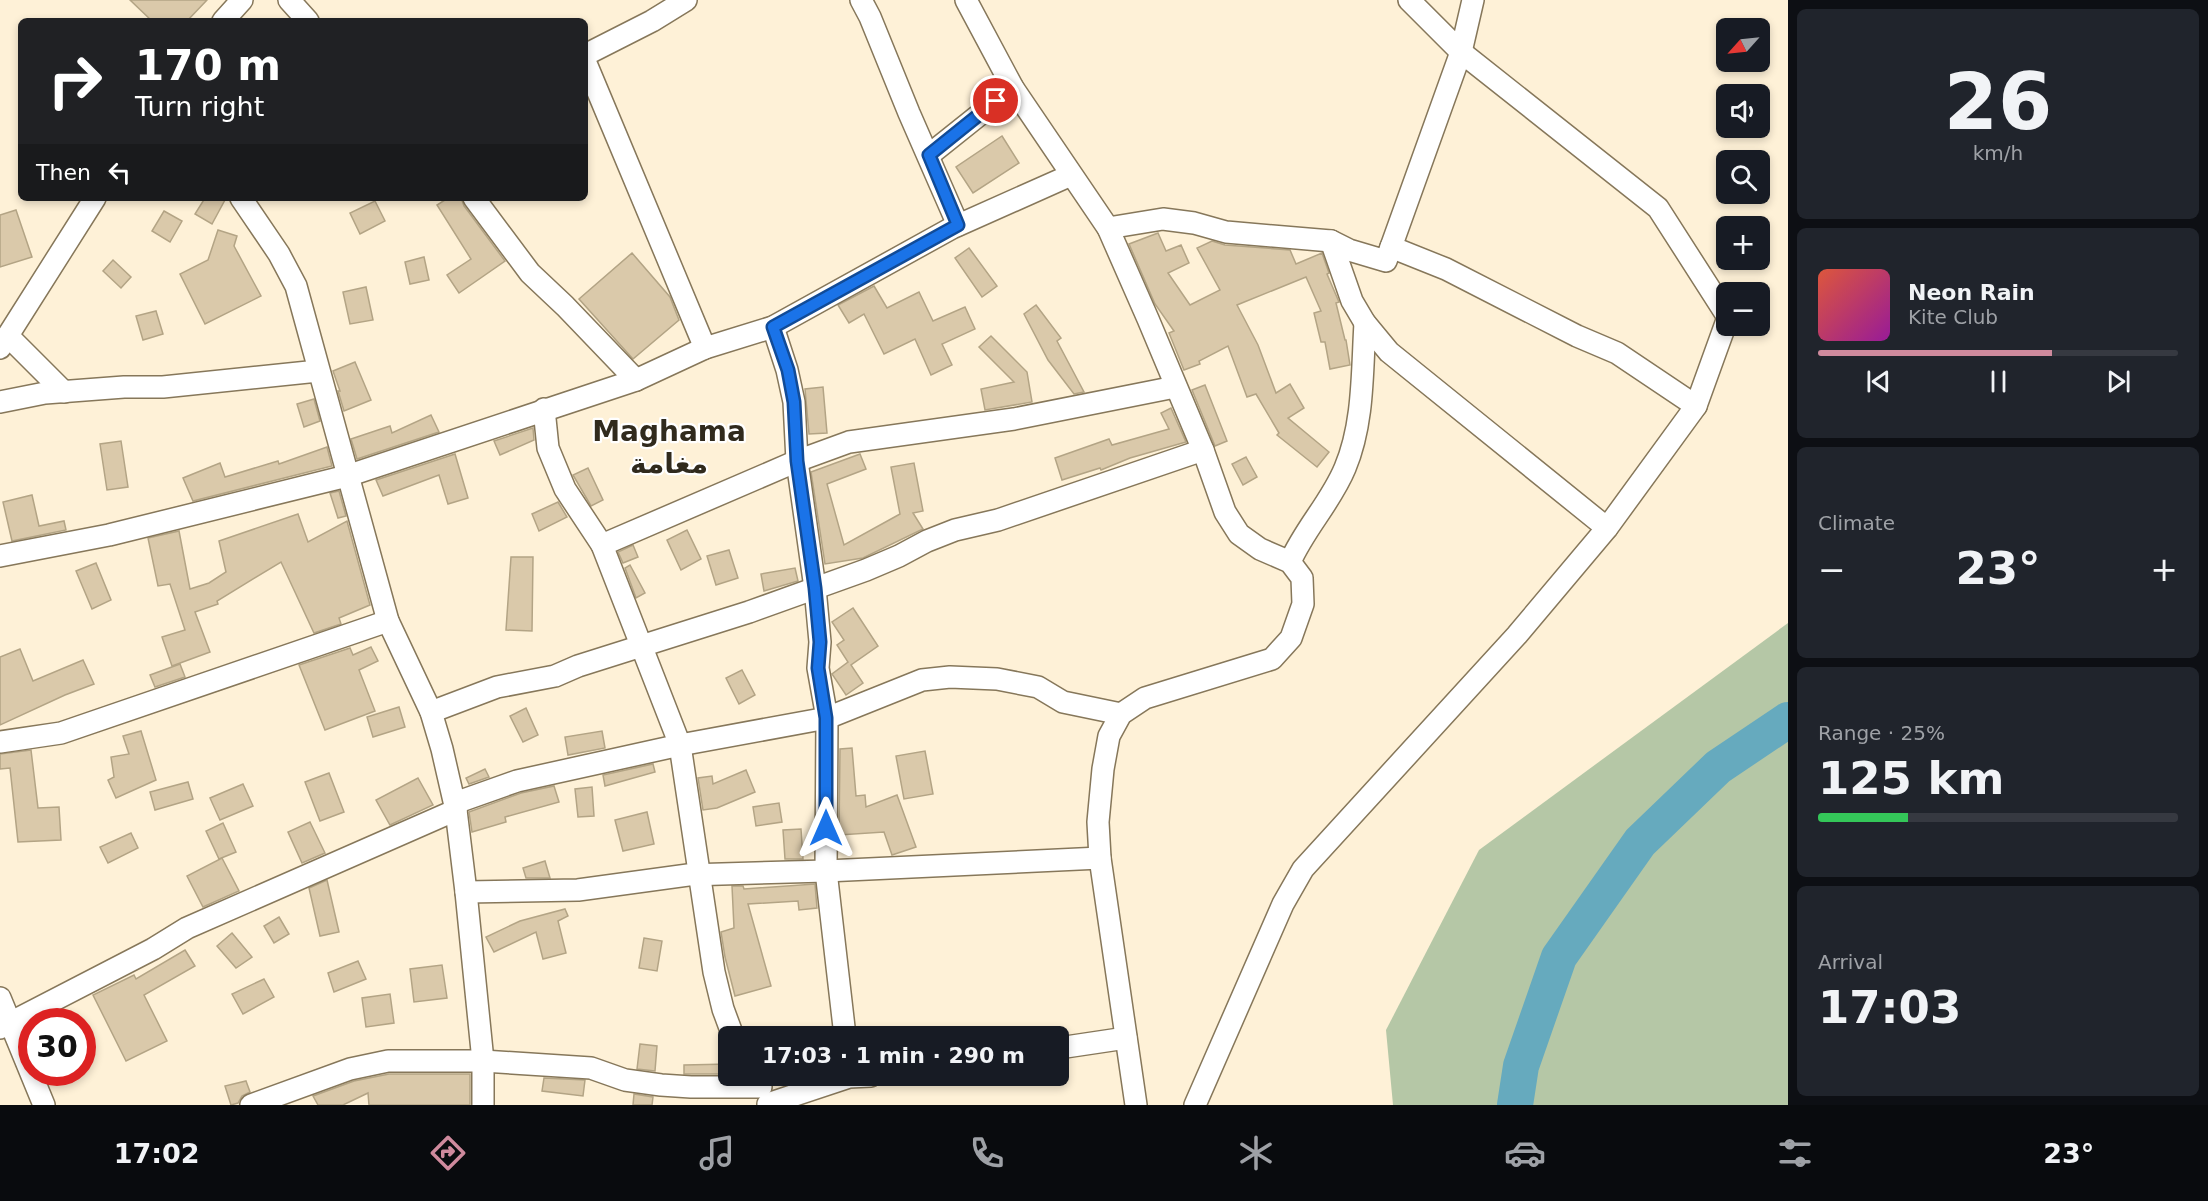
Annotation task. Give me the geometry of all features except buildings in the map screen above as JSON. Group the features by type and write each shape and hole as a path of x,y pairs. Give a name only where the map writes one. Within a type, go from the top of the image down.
{"street":[{"path":"226,18 242,0"},
{"path":"289,0 305,18"},
{"path":"588,53 652,21 686,0"},
{"path":"861,0 870,16 958,225"},
{"path":"966,0 1013,88 1108,228 1149,319 1175,387 1203,450 1225,512 1239,534 1260,549 1290,562 1302,578 1303,604 1291,638 1272,659 1145,698 1121,714 1109,736 1098,822 1100,858 1136,1105"},
{"path":"1409,0 1461,52 1658,208 1716,298"},
{"path":"1108,228 1163,219 1194,223 1226,232 1330,241 1349,250 1386,261 1461,52 1473,0"},
{"path":"588,69 705,348"},
{"path":"929,155 1013,88"},
{"path":"0,556 109,535 347,476 636,380 705,348 773,327 958,225 1071,175"},
{"path":"64,392 4,342 93,201"},
{"path":"243,201 279,254 296,286 388,621 431,712 455,807 483,1061 483,1105"},
{"path":"476,201 530,273 636,380"},
{"path":"1330,241 1352,301 1365,323 1389,352 1607,528"},
{"path":"1391,247 1446,269 1577,336 1617,353 1696,406"},
{"path":"1290,562 1300,540 1344,470 1354,444 1360,404 1365,323"},
{"path":"773,327 788,370 794,402 797,461 815,588 820,642 818,668 826,718 826,871 844,1026"},
{"path":"1195,1105 1283,904 1304,869 1517,635 1607,528 1696,406 1721,336"},
{"path":"0,402 64,392 124,387 163,387 318,371"},
{"path":"602,545 797,461 849,442 1014,419 1175,387"},
{"path":"544,409 548,448 565,489 602,545 680,745 714,972 729,1026"},
{"path":"431,712 497,687 555,675 815,588 899,556 927,541 955,530 998,520 1203,450"},
{"path":"0,742 61,733 388,621"},
{"path":"5,1026 153,949 187,928 517,781 680,745 826,718 922,680 950,677 997,679 1038,687 1063,702 1121,714"},
{"path":"466,892 578,890 698,874 826,871 1100,858"},
{"path":"0,998 5,1026 44,1105"},
{"path":"1069,1047 1126,1038"},
{"path":"251,1105 350,1069 388,1061 483,1061 591,1068 625,1080 763,1093 798,1086"}],"green space":[{"path":"1788,623 1788,1105 1393,1105 1386,1030 1479,850"}],"waterway":[{"path":"1515,1105 1521,1066 1559,957 1640,842 1718,767 1788,720"}],"district":[{"name":"Maghama مغامة","path":"669,447"}],"route":[{"path":"826,828 826,718 818,668 820,642 815,588 797,461 794,402 788,370 773,327 958,225 929,155 996,101"}]}
